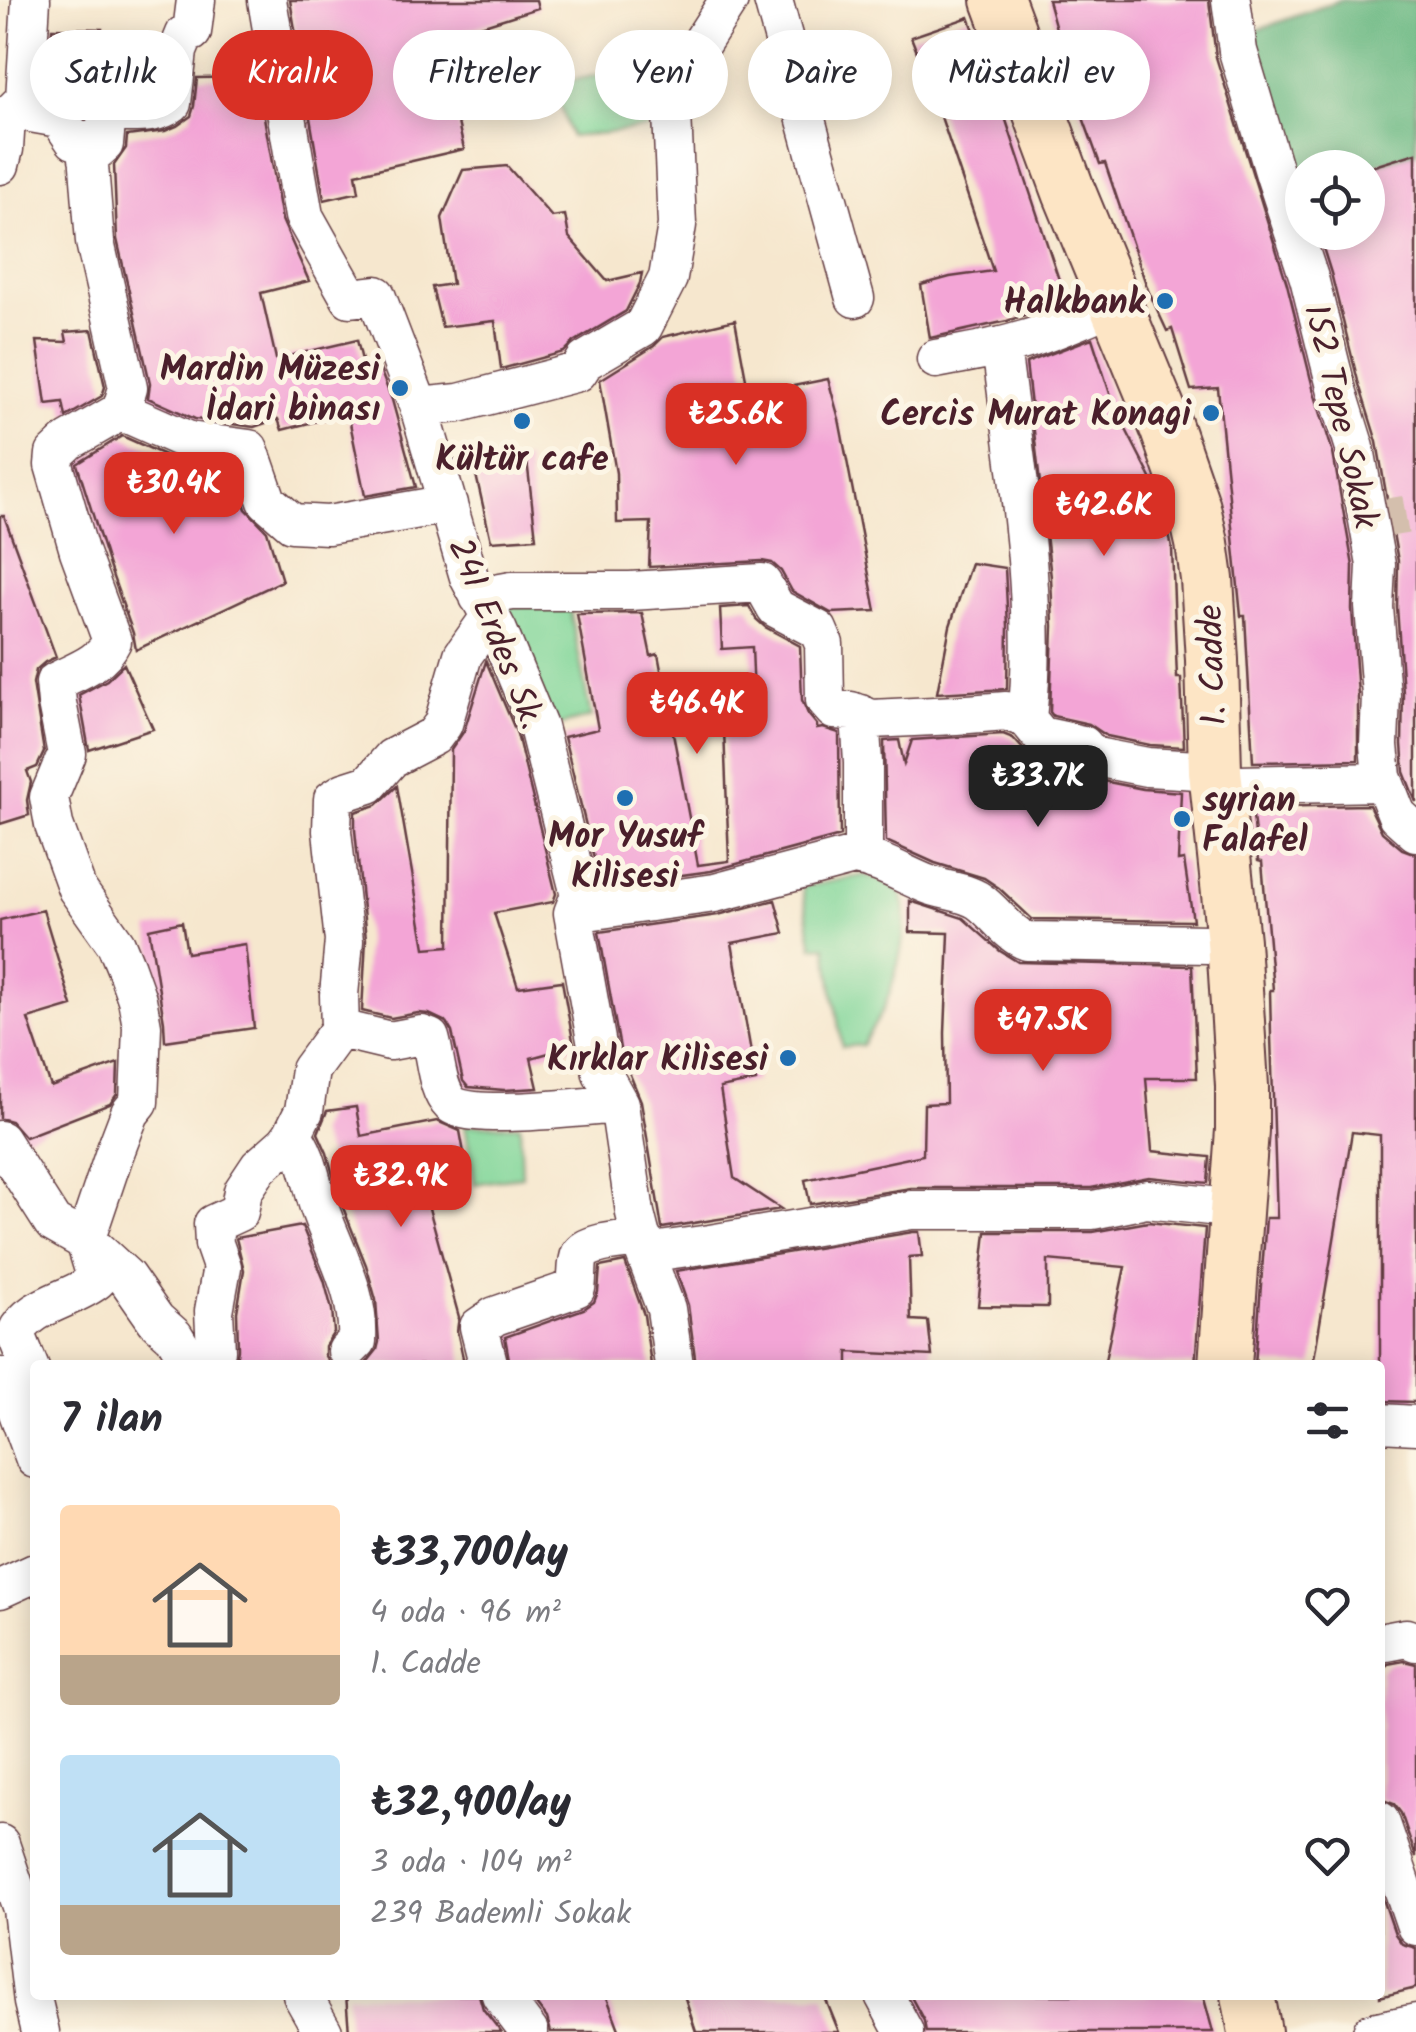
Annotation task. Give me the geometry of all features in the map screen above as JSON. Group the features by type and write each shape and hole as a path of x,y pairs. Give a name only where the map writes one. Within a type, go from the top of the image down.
{"main road":[{"name":"1. Cadde","path":"998,0 1010,30"},
{"name":"1. Cadde","path":"1043,120 1114,305 1137,352 1194,508 1207,579 1212,660 1227,778 1242,1086 1225,1360"},
{"path":"1249,2000 1255,2032"}],"street":[{"path":"0,165 6,118 25,99 31,0"},
{"path":"88,158 104,144 107,113 152,112 164,110 172,103 178,51 185,34 192,32 196,0"},
{"name":"241 Erdes Sk.","path":"268,0 304,216 350,298 376,295 419,407 468,578 498,631 538,728 580,895 573,914 602,1073 620,1104 635,1213 666,1309 673,1360"},
{"path":"419,407 459,403 578,372 585,361 642,327 668,278 676,225 671,90 729,0"},
{"path":"773,0 855,298"},
{"path":"1024,0 1024,30"},
{"name":"152 Tepe Sokak","path":"1230,0 1238,51 1309,278 1355,448 1376,565 1374,607 1383,782 1396,815 1416,831"},
{"path":"14,110 59,118 74,140 87,140 95,242 128,388 121,411 54,454 78,550 112,641 92,664 55,682 68,754 49,797 54,825 77,888 116,944 137,999 142,1026 139,1102 130,1113 85,1241 97,1280 22,1320 16,1334 30,1369"},
{"path":"936,359 1000,347 1114,305"},
{"path":"1000,347 1028,557 1030,685 1026,719"},
{"path":"121,411 189,442 250,449 267,501 292,524 328,525 448,504"},
{"path":"212,1360 216,1350 214,1312 222,1268 212,1224 239,1212 243,1191 259,1166 292,1134 304,1111 310,1070 340,1029 344,940 332,831 333,800 369,784 392,758 434,736 444,724 464,655 485,607 512,591 630,591 762,583 776,608 818,630 824,644 825,700 834,710 871,719 1006,710 1026,719 1041,736 1082,745 1090,754 1102,758 1147,767 1227,778 1383,782"},
{"path":"860,714 863,858"},
{"path":"573,914 714,893 837,859 863,858 884,863 930,886 975,898 1000,918 1016,938 1027,941 1233,942"},
{"path":"340,1029 390,1041 422,1035 430,1038 446,1097 452,1106 464,1111 514,1112 620,1104"},
{"path":"292,1134 351,1288 357,1341 347,1351"},
{"path":"0,1140 52,1224 85,1241 126,1277 190,1360"},
{"path":"487,1360 479,1327 495,1316 576,1288 578,1257 604,1243 710,1244 912,1210 1093,1210 1147,1199 1237,1208"},
{"path":"0,1377 9,1388 30,1445"},
{"path":"1385,1423 1416,1425"},
{"path":"0,1589 30,1575"},
{"path":"1385,1836 1416,1926"},
{"path":"0,1844 22,1909 30,1977"},
{"path":"33,2000 40,2032"},
{"path":"305,2000 323,2032"},
{"path":"331,2000 340,2032"},
{"path":"505,2000 529,2032"},
{"path":"887,2000 904,2032"},
{"path":"1372,2032 1416,2023"}],"green space":[{"path":"1341,0 1416,0 1416,153 1385,163 1385,150 1286,150 1251,32"},
{"path":"595,76 595,120 657,120 659,127 571,137 565,120 575,120 575,80"},
{"path":"569,604 591,717 551,728 504,606"},
{"path":"865,875 895,887 902,897 902,947 883,1010 862,1045 842,1047 826,946 813,947 802,887"},
{"path":"465,1125 520,1125 522,1176 475,1184"}],"building":[{"path":"290,0 536,0 538,8 468,30 393,30 393,120 457,120 464,149 356,174 359,192 324,200 310,120 373,120 373,30 295,30"},
{"path":"1048,0 1209,0 1216,57 1287,284 1333,453 1353,566 1358,760 1253,762 1245,616 1241,616 1218,388 1191,390 1172,329 1167,331 1148,290 1105,163 1100,164 1084,120 1150,120 1150,30 1056,30"},
{"path":"969,17 974,30 931,30"},
{"path":"52,28 102,29 102,30"},
{"path":"197,78 212,78 212,120 265,120 282,220 309,281 261,293 276,359 357,340 365,373 379,367 416,487 365,496 348,413 282,430 278,419 254,427 195,419 148,398 150,383 117,239 114,165 126,148 127,136 165,131 192,120"},
{"path":"942,120 1006,120 1066,301 1007,321 930,338 921,285 993,271"},
{"path":"1416,153 1416,802 1404,772 1398,561 1377,442 1324,250 1385,250 1385,163"},
{"path":"507,166 552,217 565,215 569,237 607,281 642,273 626,311 564,352 501,369 495,321 442,327 432,287 452,284 442,218 463,170"},
{"path":"735,320 749,395 828,379 876,611 831,613 792,591 781,571 762,561 649,567 651,522 617,523 616,473 600,380 663,337"},
{"path":"92,330 105,387 102,396 66,417 63,402 46,404 37,341 67,342 65,332"},
{"path":"1092,338 1114,406 1154,484 1165,516 1172,548 1184,747 1107,736 1089,724 1050,712 1051,577 1026,363"},
{"path":"122,436 180,462 232,469 246,509 267,531 282,581 136,650 77,464"},
{"path":"527,460 536,538 491,541 474,466"},
{"path":"0,516 4,516 56,657 36,670 33,683 44,752 37,767 27,771 31,782 29,815 0,824"},
{"path":"971,563 1005,568 1007,689 937,693 950,626"},
{"path":"749,606 765,627 800,646 802,700 808,714 817,729 839,733 840,836 711,871 601,886 564,737 598,729 577,614 642,613 651,656 658,654 698,865 729,861 724,729 755,722 752,647 722,649 720,608"},
{"path":"486,661 517,734 556,894 553,902 494,913 518,987 562,981 574,1046 531,1058 538,1088 468,1087 446,1022 429,1014 391,1018 362,1011 366,939 355,812 377,805 397,786 425,948 449,946 451,750 464,731"},
{"path":"124,664 153,729 89,750 79,695 107,680"},
{"path":"1003,734 1035,758 1070,765 1093,779 1181,792 1178,861 1184,860 1193,921 1032,919 984,878 935,863 886,841 884,741 899,740 904,764 912,740"},
{"path":"1369,805 1382,832 1402,849 1416,854 1416,1402 1385,1401 1385,1360 1380,1360 1380,1135 1352,1132 1314,1360 1255,1360 1266,1218 1277,1218 1273,990 1262,862 1258,861 1252,807"},
{"path":"775,900 784,933 732,943 756,1081 720,1088 734,1178 781,1209 662,1228 641,1101 623,1065 599,932 718,915"},
{"path":"910,901 963,918 1018,962 1192,966 1197,1078 1146,1078 1152,1151 1210,1157 1208,1183 1149,1177 1091,1188 911,1188 810,1204 805,1180 923,1155 924,1104 946,1103 949,933 910,932"},
{"path":"43,910 72,1006 28,1019 51,1087 118,1063 117,1094 110,1104 25,1137 11,1121 0,1118 0,920"},
{"path":"182,922 187,953 245,944 254,1028 165,1041 149,929"},
{"path":"356,1107 361,1136 437,1121 460,1131 471,1191 427,1201 459,1317 457,1331 463,1360 369,1360 379,1342 376,1300 318,1133 327,1111"},
{"path":"1148,1222 1205,1228 1195,1360 1105,1360 1125,1267 1048,1260 1048,1307 978,1306 986,1232 1093,1232"},
{"path":"302,1226 332,1310 334,1332 325,1346 327,1360 236,1360 237,1312 244,1270 236,1238"},
{"path":"919,1232 922,1256 909,1257 911,1320 928,1321 932,1356 848,1352 848,1360 695,1360 688,1305 676,1271"},
{"path":"625,1262 644,1315 650,1360 509,1360 505,1337 594,1302 600,1267"},
{"path":"1388,1664 1416,1664 1416,1857 1401,1813 1385,1801"},
{"path":"1385,1905 1402,1944 1416,1948 1416,1988 1385,1996"},
{"path":"346,2000 480,2000 501,2032 349,2032"},
{"path":"533,2000 608,2000 620,2032 551,2032 547,2018"},
{"path":"686,2000 826,2000 839,2032 696,2032"},
{"path":"913,2000 1204,2000 1213,2032 926,2032"}],"tunnel":[{"path":"1368,521 1416,513"}],"place":[{"name":"Halkbank","path":"1165,301"},
{"name":"Mardin Müzesi İdari binası","path":"400,388"},
{"name":"Cercis Murat Konagi","path":"1211,413"},
{"name":"Kültür cafe","path":"522,421"},
{"name":"Mor Yusuf Kilisesi","path":"625,798"},
{"name":"syrian Falafel","path":"1182,819"},
{"name":"Kırklar Kilisesi","path":"788,1058"}]}
